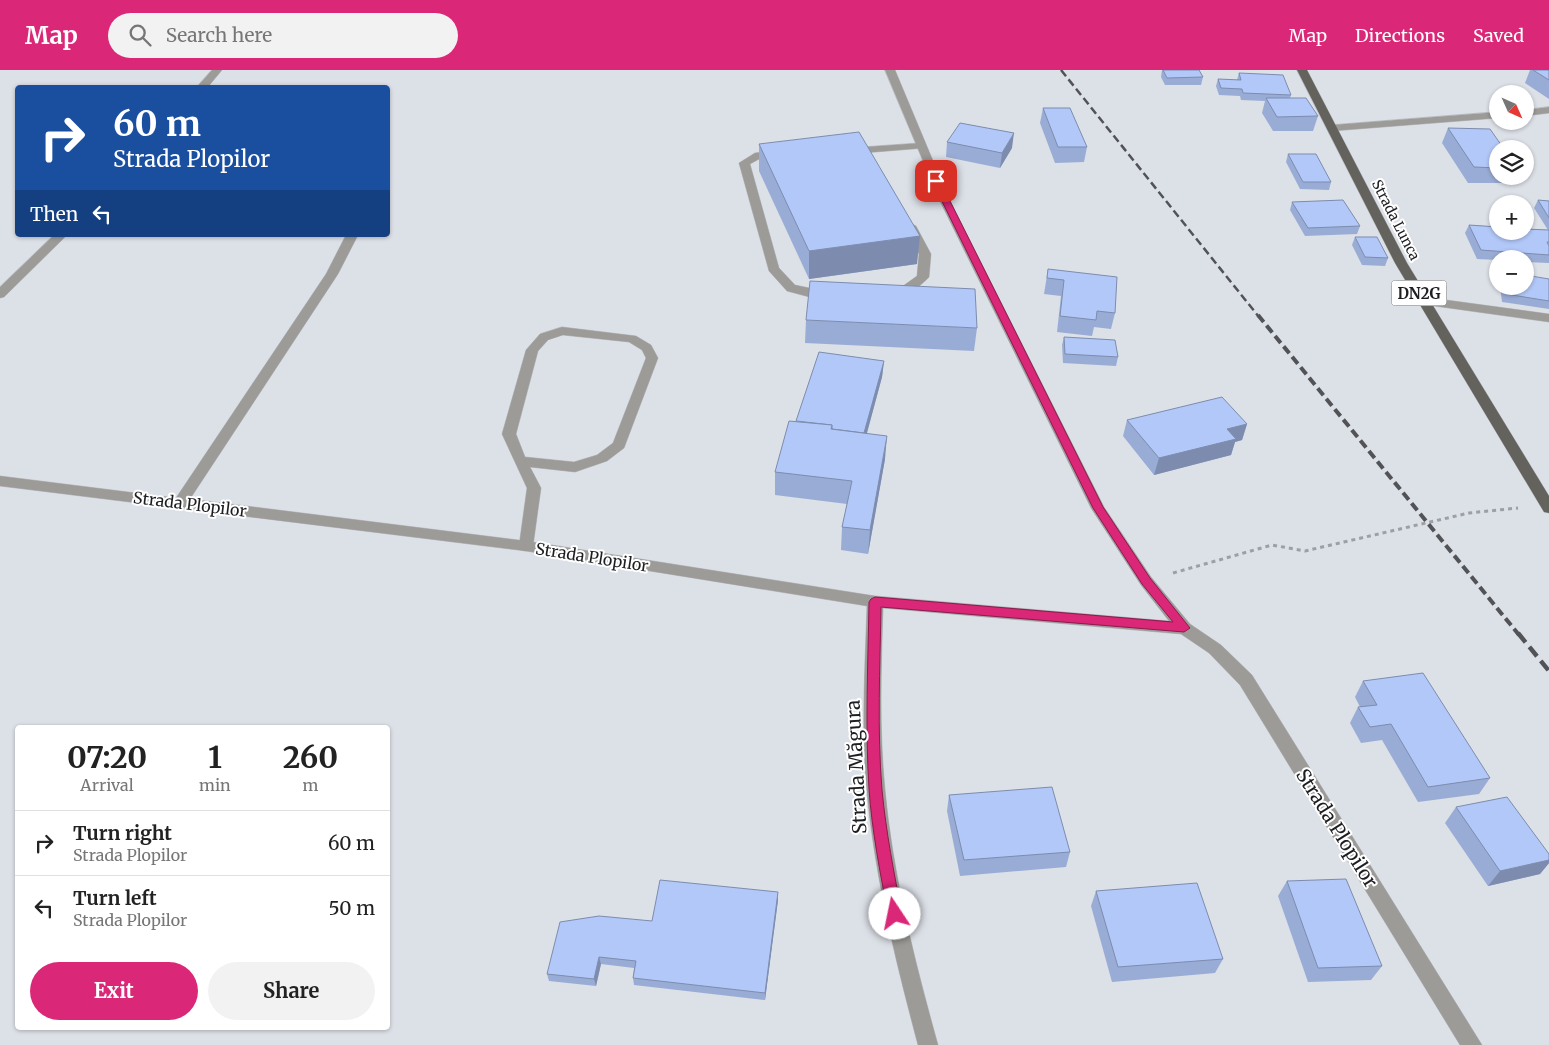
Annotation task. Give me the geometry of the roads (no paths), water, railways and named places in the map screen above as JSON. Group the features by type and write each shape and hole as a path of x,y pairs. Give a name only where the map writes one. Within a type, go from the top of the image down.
{"main road":[{"name":"Strada Lunca","path":"1302,70 1401,263 1548,506"}],"street":[{"path":"204,85 217,70"},
{"name":"Strada Plopilor","path":"890,70 920,146 944,199 1098,508 1146,581 1184,628 1215,649 1246,680 1472,1045"},
{"path":"1534,111 1549,110"},
{"path":"1332,128 1489,116"},
{"path":"842,151 872,154 920,146"},
{"path":"788,154 758,155 744,163 773,269 791,288 817,295 837,296"},
{"path":"884,296 907,289 923,277 926,254 907,219"},
{"path":"0,294 59,237"},
{"path":"180,503 332,274 351,237"},
{"path":"1424,301 1549,318"},
{"path":"520,461 575,467 602,458 619,445 652,358 647,348 632,339 562,332 544,337 532,350 509,434 520,461 534,488 526,546"},
{"name":"Strada Plopilor","path":"0,481 526,546 875,602 1184,628"},
{"name":"Strada Măgura","path":"875,602 873,733 882,849 895,914 928,1045"}],"railway":[{"path":"1061,70 1259,317"},
{"path":"1258,315 1519,635"},
{"path":"1518,633 1549,671"}]}
